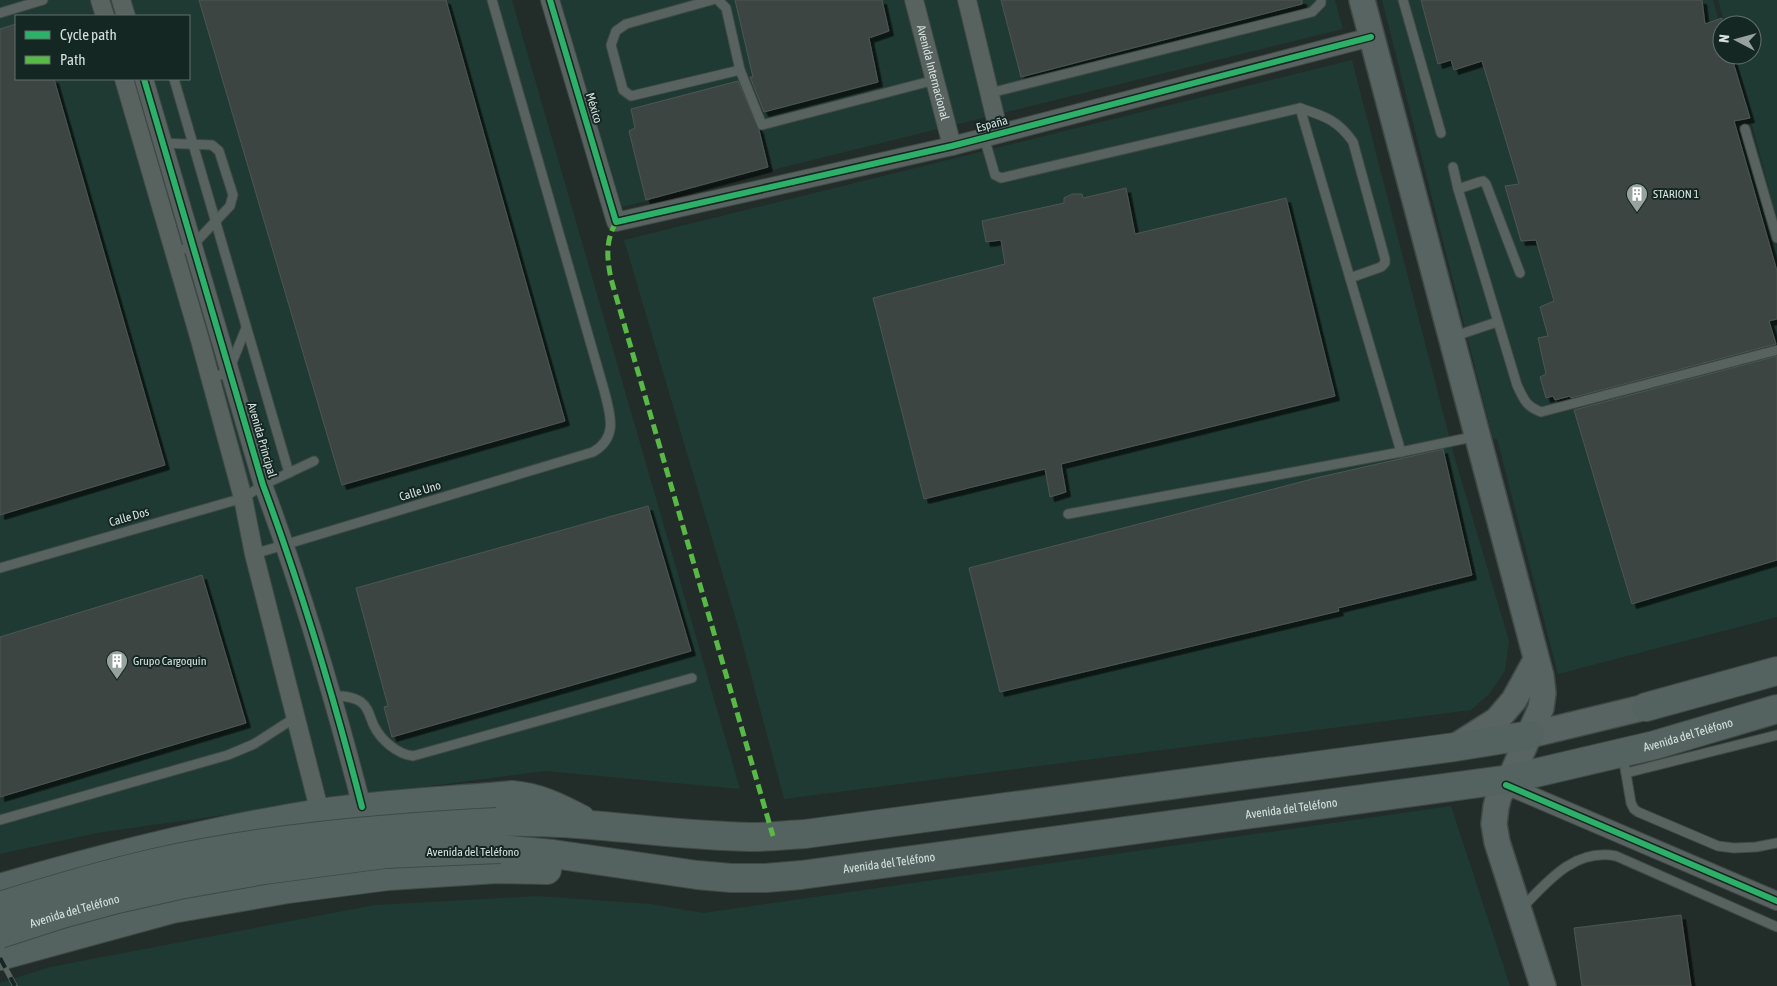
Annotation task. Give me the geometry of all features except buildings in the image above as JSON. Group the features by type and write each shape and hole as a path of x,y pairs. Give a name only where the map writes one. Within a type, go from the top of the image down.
{"main road":[{"path":"1362,0 1541,676 1543,693 1541,708 1508,782 1499,795 1494,824 1497,842 1543,986"},
{"path":"1454,747 1496,720 1514,700 1536,660"},
{"name":"Avenida del Teléfono","path":"0,906 77,882 154,863 252,845 330,835 497,822 550,821 750,837 805,834 1530,736 1777,671"},
{"name":"Avenida del Teléfono","path":"0,934 62,914 179,885 264,870 385,854 500,849 622,863 696,875 766,878 801,875 1508,782 1624,763 1655,745 1777,709"},
{"path":"0,888 43,874 167,843 320,813 362,807 512,795 544,801 591,824"},
{"path":"0,956 172,909 296,888 388,876 497,869 566,871 622,863"},
{"path":"43,874 40,903 49,924 63,938"}],"street":[{"path":"100,0 105,15"},
{"path":"121,0 126,15"},
{"name":"México","path":"550,0 616,222"},
{"name":"Avenida Internacional","path":"914,0 952,146"},
{"path":"968,0 990,93 992,135"},
{"name":"España","path":"616,222 952,146 1371,37"},
{"path":"124,80 175,253 243,498 254,554 320,813"},
{"name":"Avenida Principal","path":"144,80 263,484 285,544 331,695 362,807"},
{"path":"1508,782 1777,901"}],"lane":[{"path":"0,13 44,0"},
{"name":"Calle Uno","path":"254,554 593,452 603,446 608,439 610,422 608,404 492,0"},
{"path":"712,0 626,24 616,31 611,45 623,90 631,96 740,70"},
{"path":"718,0 726,8 740,70 762,125 935,80"},
{"path":"990,93 1312,12 1321,3 1321,0"},
{"path":"1403,0 1441,133"},
{"path":"174,80 288,473"},
{"path":"1300,108 1401,452"},
{"path":"992,135 995,175 1001,178 1300,108 1326,116 1336,122 1353,142 1385,259 1385,263 1381,267 1350,278"},
{"path":"1745,129 1777,238"},
{"path":"145,149 163,142 212,145 219,151 232,195 230,206 216,222 193,245 175,253"},
{"path":"1453,167 1497,322 1523,399 1531,408 1542,412 1777,350"},
{"path":"1458,189 1483,181 1486,184 1520,273"},
{"path":"1451,337 1497,322"},
{"path":"211,380 229,370 246,328"},
{"path":"1068,514 1477,436"},
{"name":"Calle Dos","path":"0,568 243,498 263,484 314,461"},
{"path":"331,695 359,700 366,708 380,736 399,752 404,755 413,756 692,678"},
{"path":"0,820 228,755 246,748 296,716"},
{"path":"1777,734 1624,763 1631,803 1634,809 1643,815 1718,846 1734,848 1777,843"},
{"path":"1519,911 1553,876 1585,857 1602,854 1616,856 1777,928"}],"shaded area":[{"path":"0,0 512,0 740,789 545,771 97,833 0,854"},
{"path":"560,0 1335,0 1343,29 622,207"},
{"path":"1382,0 1713,0 1717,15 1712,15 1712,65 1732,65 1770,191 1736,65 1762,65 1762,15 1722,15 1718,0 1777,0 1777,617 1558,674 1497,439 1493,439"},
{"path":"1352,60 1454,455 1509,641 1505,671 1489,694 1471,710 784,799 737,623 624,240"},
{"path":"1451,806 1510,986 0,986 0,983 50,967 375,905 538,896 651,904 703,913"}],"railway":[{"path":"0,958 15,986"}],"marked path":[{"path":"616,222 612,229 608,250 611,279 773,836"}],"cycle path":[{"path":"550,0 616,222 952,146 1371,37"},
{"path":"144,80 263,485 317,644 362,807"},
{"path":"1506,785 1777,901"}],"place":[{"name":"STARION 1","path":"1637,213"},
{"name":"Grupo Cargoquin","path":"117,680"}]}
